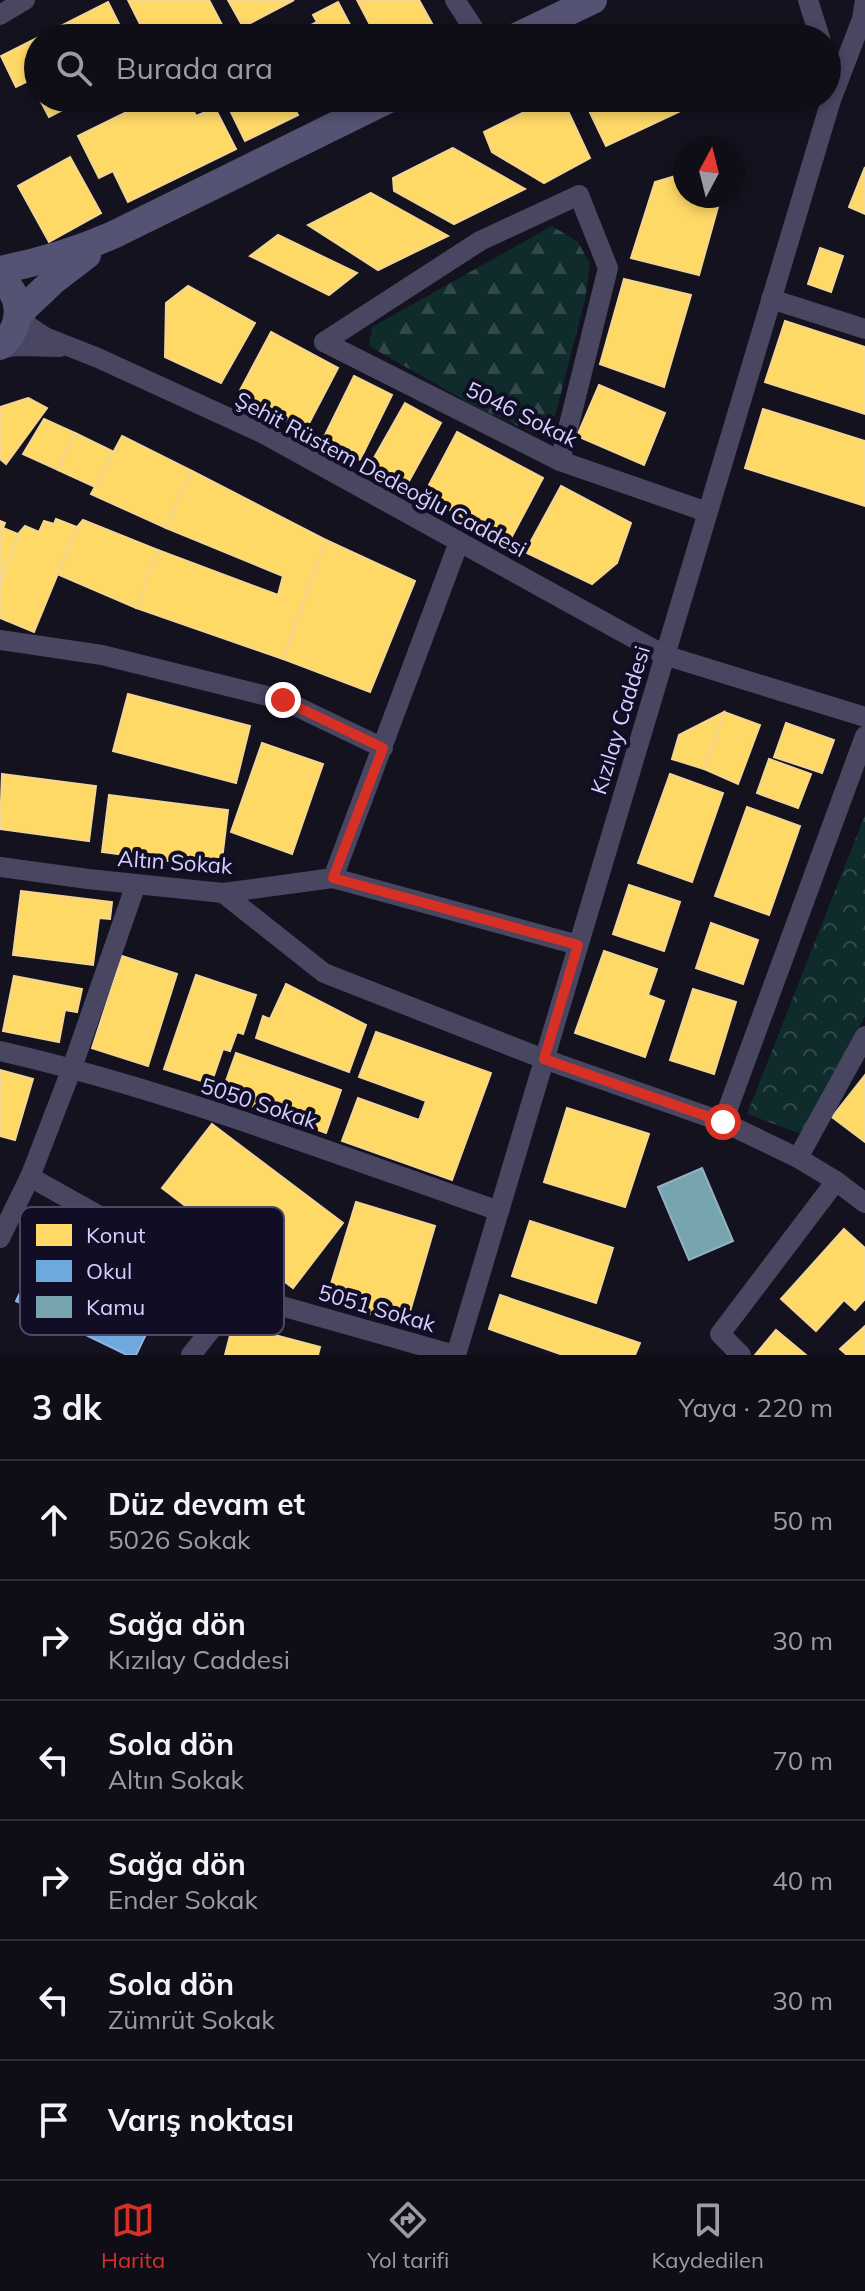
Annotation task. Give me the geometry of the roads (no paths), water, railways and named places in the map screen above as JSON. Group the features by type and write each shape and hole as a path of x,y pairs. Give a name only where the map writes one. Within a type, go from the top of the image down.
{"main road":[{"path":"543,24 593,0"},
{"path":"0,270 51,258 113,235 363,112"},
{"path":"18,314 53,281 113,235"},
{"path":"0,279 14,294 18,314 12,334 0,348"}],"street":[{"path":"0,15 25,0"},
{"path":"455,0 471,24"},
{"path":"808,0 816,24"},
{"name":"Kızılay Caddesi","path":"841,74 862,19 865,0"},
{"name":"Kızılay Caddesi","path":"456,1355 827,112"},
{"name":"5046 Sokak","path":"560,461 608,268 579,195 480,241 324,342 560,461 707,512"},
{"path":"771,299 865,329"},
{"name":"Şehit Rüstem Dedeoğlu Caddesi","path":"18,314 45,337 264,434 664,655 865,717"},
{"name":"Şehit Rüstem Dedeoğlu Caddesi","path":"0,348 70,347"},
{"path":"333,878 459,542"},
{"path":"0,640 102,655 283,700 383,748"},
{"path":"723,1122 865,736"},
{"name":"Altın Sokak","path":"0,867 223,893 333,878 578,945"},
{"path":"0,1238 30,1177 72,1068 136,884"},
{"path":"223,893 324,973 544,1059 723,1122 798,1158 865,1203"},
{"path":"798,1158 865,1036"},
{"name":"5050 Sokak","path":"0,1051 72,1068 255,1126 499,1211"},
{"name":"5051 Sokak","path":"30,1177 84,1207"},
{"path":"741,1355 720,1334 836,1181"},
{"name":"5051 Sokak","path":"284,1307 456,1355"},
{"path":"191,1355 207,1335"}]}
